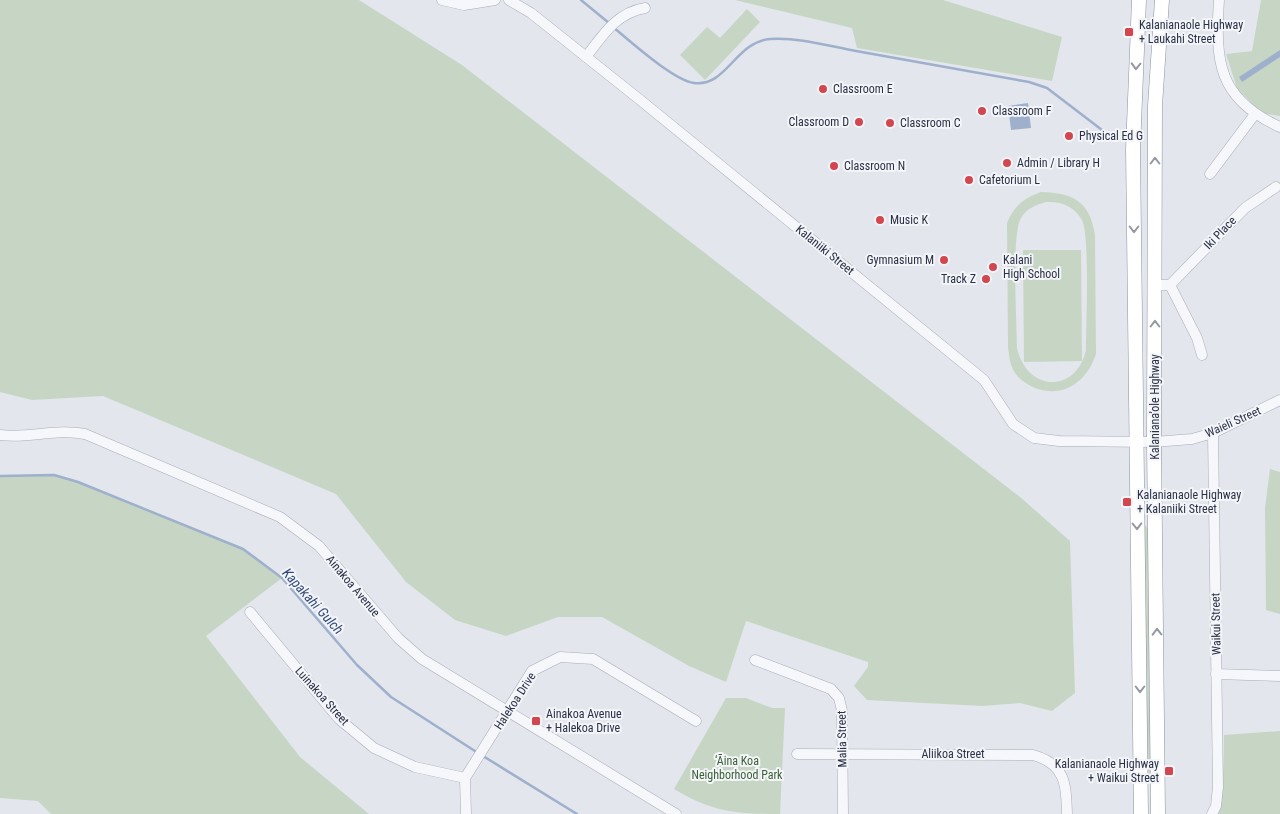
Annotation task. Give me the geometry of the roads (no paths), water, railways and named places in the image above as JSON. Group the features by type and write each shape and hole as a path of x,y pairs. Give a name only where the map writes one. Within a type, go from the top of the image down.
{"highway":[{"name":"Kalaniana’ole Highway","path":"1139,0 1133,149 1139,811"},
{"name":"Kalaniana’ole Highway","path":"1158,814 1154,442 1155,106 1162,0"},
{"path":"1139,811 1158,774"}],"street":[{"path":"442,0 464,5 494,0"},
{"name":"Kalaniiki Street","path":"509,0 531,13 984,380 1013,424 1034,438 1059,441 1154,442"},
{"path":"1219,0 1218,59 1235,96 1255,114 1280,126"},
{"path":"586,57 619,17 634,10 645,8"},
{"path":"1210,174 1255,114"},
{"name":"Iki Place","path":"1170,285 1244,208 1276,187"},
{"path":"1155,285 1170,285 1197,338 1202,355"},
{"name":"Waieli Street","path":"1154,442 1192,439 1213,433 1280,400"},
{"name":"Ainakoa Avenue","path":"0,435 16,436 70,432 85,434 272,512 297,528 319,546 409,649 434,667 676,814"},
{"name":"Waikui Street","path":"1212,814 1216,806 1218,787 1213,433"},
{"name":"Luinakoa Street","path":"250,612 339,719 374,748 415,767 465,778"},
{"name":"Halekoa Drive","path":"465,778 532,671 560,656 592,659 696,721"},
{"name":"Malia Street","path":"755,660 830,689 838,694 842,705 843,814"},
{"path":"1216,674 1280,676"},
{"name":"Aliikoa Street","path":"797,754 1034,755 1050,762 1060,773 1066,788 1067,814"},
{"path":"465,778 466,814"}],"water":[{"path":"1280,50 1280,57 1242,82 1239,77"},
{"path":"1028,103 1031,128 1011,130 1008,106"}],"waterway":[{"path":"581,0 609,23"},
{"path":"613,27 664,68 694,83 705,82 715,78 739,55 758,42 770,39 791,39 1029,82 1047,88 1102,130"},
{"name":"Kapakahi Gulch","path":"0,476 54,475 78,482 243,549 282,578 357,665 391,697 478,753"},
{"name":"Kapakahi Gulch","path":"483,756 577,814"}],"place":[{"name":"Kalanianaole Highway + Laukahi Street","path":"1129,32"},
{"name":"Classroom E","path":"823,89"},
{"name":"Classroom F","path":"982,111"},
{"name":"Classroom D","path":"859,122"},
{"name":"Classroom C","path":"890,123"},
{"name":"Physical Ed G","path":"1069,136"},
{"name":"Admin / Library H","path":"1007,163"},
{"name":"Classroom N","path":"834,166"},
{"name":"Cafetorium L","path":"969,180"},
{"name":"Music K","path":"880,220"},
{"name":"Gymnasium M","path":"944,260"},
{"name":"Kalani High School","path":"993,267"},
{"name":"Track Z","path":"986,279"},
{"name":"Kalanianaole Highway + Kalaniiki Street","path":"1127,502"},
{"name":"Ainakoa Avenue + Halekoa Drive","path":"536,721"},
{"name":"Kalanianaole Highway + Waikui Street","path":"1169,771"}],"park label":[{"name":"‘Āina Koa Neighborhood Park","path":"737,768"}]}
